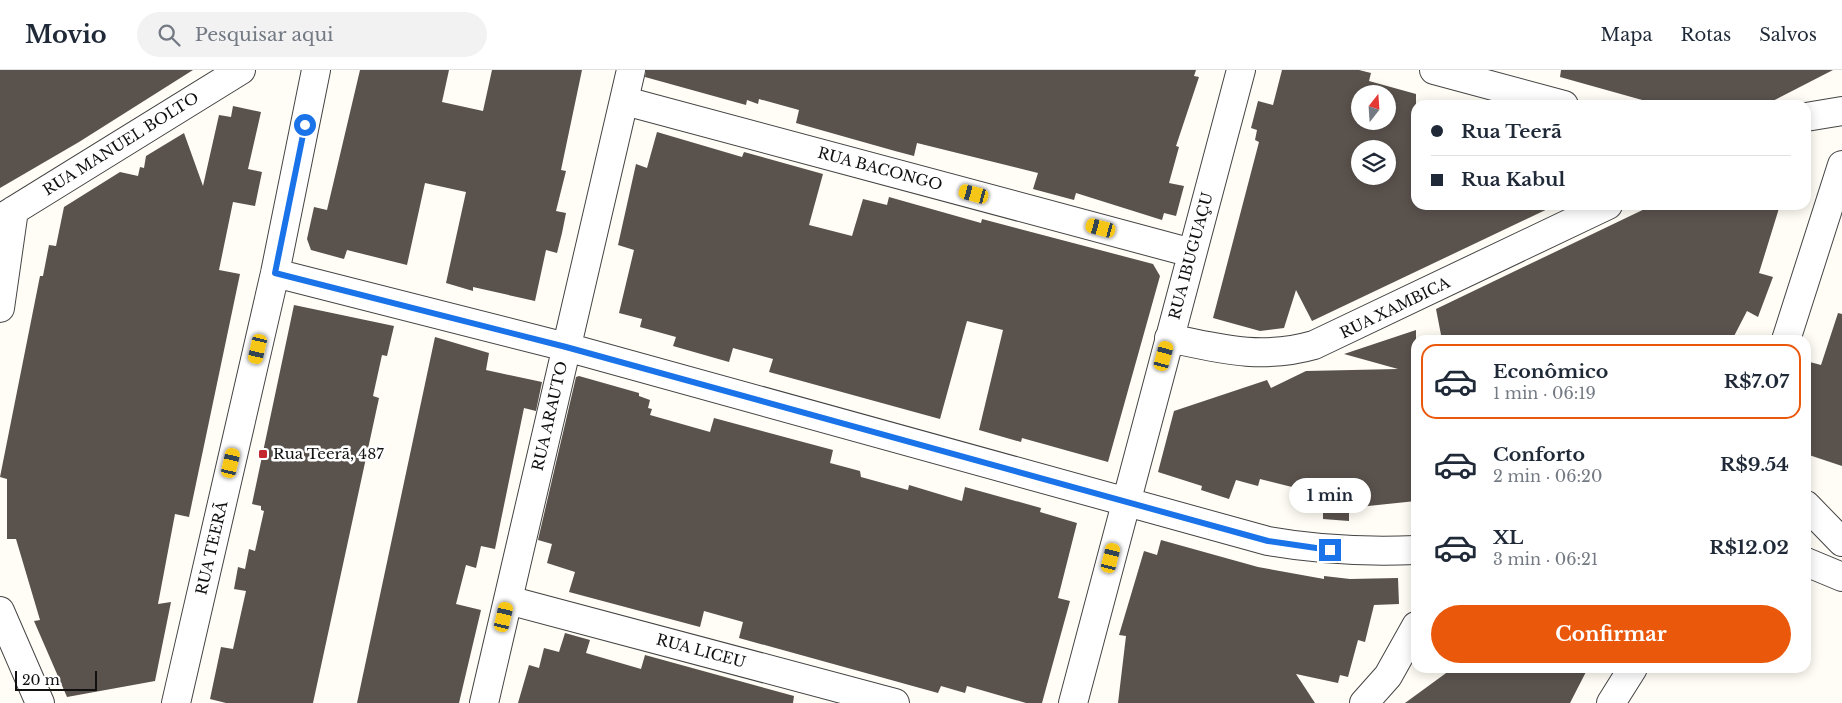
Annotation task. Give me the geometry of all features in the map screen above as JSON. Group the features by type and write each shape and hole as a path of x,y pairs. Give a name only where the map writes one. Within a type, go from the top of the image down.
{"street":[{"name":"RUA MANUEL BOLTO","path":"7,214 242,70"},
{"name":"RUA TEERÃ","path":"176,703 275,273 316,70"},
{"name":"RUA ARAUTO","path":"484,703 631,70"},
{"name":"RUA IBUGUAÇU","path":"1073,703 1240,70"},
{"path":"1434,70 1545,100"},
{"name":"RUA BACONGO","path":"625,101 1192,253"},
{"path":"1811,116 1842,111"},
{"path":"1788,335 1842,165"},
{"name":"RUA XAMBICA","path":"1169,338 1252,354 1291,351 1306,347 1339,335 1598,210"},
{"path":"0,308 7,214"},
{"path":"275,273 566,347 1268,541 1313,549 1365,552 1411,550"},
{"path":"1811,510 1842,542"},
{"path":"1811,564 1842,577"},
{"name":"RUA LICEU","path":"508,600 895,703"},
{"path":"0,611 40,703"},
{"path":"1364,703 1388,676 1411,635"},
{"path":"1611,703 1630,673"}],"building":[{"path":"0,70 193,70 79,142 0,188"},
{"path":"360,70 449,70 442,102 483,111 492,70 582,70 561,170 566,171 556,211 566,213 562,233 557,253 546,250 535,301 473,287 473,291 446,283 466,192 425,183 407,265 347,250 344,259 311,250 307,239 314,207 327,210"},
{"path":"646,70 1196,70 1194,76 1199,77 1176,146 1179,147 1169,183 1184,186 1176,216 1164,213 1162,220 1076,193 1074,200 1033,189 1038,173 917,143 914,156 796,123 799,110 759,99 758,104 747,100 746,105 645,77"},
{"path":"1282,70 1359,70 1371,73 1369,81 1383,85 1351,85 1351,130 1396,130 1396,88 1416,94 1416,100 1411,100 1411,210 1545,210 1312,321 1296,290 1284,328 1260,331 1213,318 1259,142 1255,140 1257,130 1251,128 1258,101 1273,105"},
{"path":"1561,70 1833,70 1775,100 1642,100 1560,77"},
{"path":"233,106 261,112 248,169 262,172 255,206 233,202 219,270 240,274 189,517 175,514 158,604 171,602 155,681 67,697 34,621 40,620 16,539 7,539 7,479 0,477 40,276 43,276 49,245 56,246 64,207 120,172 138,176 140,167 144,168 146,156 184,133 203,186 219,115 231,117"},
{"path":"657,132 742,157 744,152 823,174 809,225 852,236 863,199 887,205 889,197 981,223 982,219 1153,264 1160,276 1108,462 1022,438 1021,442 979,430 1003,330 967,321 940,419 769,372 773,359 733,348 729,362 673,346 676,337 640,327 642,319 619,313 634,250 618,245 636,164 647,168"},
{"path":"1643,210 1778,210 1759,273 1773,277 1758,317 1747,311 1735,335 1441,335 1436,309"},
{"path":"294,305 394,326 387,356 382,355 373,396 379,398 313,703 226,703 210,699 221,647 233,649 246,591 234,589 238,567 245,569 249,549 255,551 264,511 261,510 261,506 252,504"},
{"path":"1838,313 1842,314 1842,466 1811,456 1811,362 1821,365"},
{"path":"1416,330 1416,335 1411,335 1411,502 1349,508 1349,521 1323,519 1323,503 1310,504 1310,494 1305,494 1304,490 1260,479 1258,486 1236,480 1229,499 1201,490 1202,486 1158,472 1174,411 1267,380 1271,388 1306,371 1398,369 1344,354"},
{"path":"435,337 489,353 486,370 542,382 536,411 524,408 495,549 481,546 476,568 466,565 456,604 481,610 459,703 357,703"},
{"path":"579,376 639,393 639,396 650,400 648,408 652,409 650,415 710,432 714,418 833,450 830,463 860,471 861,477 908,490 909,485 962,501 965,487 1041,508 1040,512 1077,523 1058,598 1070,601 1042,703 1026,703 967,686 965,693 941,686 938,693 739,638 743,622 704,611 700,627 569,592 575,572 547,563 552,544 538,540 576,377"},
{"path":"1161,540 1258,567 1324,579 1324,576 1350,579 1398,578 1399,604 1374,605 1365,642 1358,640 1348,677 1340,675 1338,683 1296,674 1315,703 1118,703 1126,636 1119,635 1144,551 1157,555"},
{"path":"565,633 590,640 586,653 641,669 645,655 794,696 793,703 518,703 529,665 539,668 544,648 559,652"},
{"path":"1446,673 1585,673 1570,703 1405,703"}],"place":[{"name":"Rua Teerã, 487","path":"263,454"}],"route":[{"path":"305,125 275,273 566,347 1268,541 1330,550"}]}
